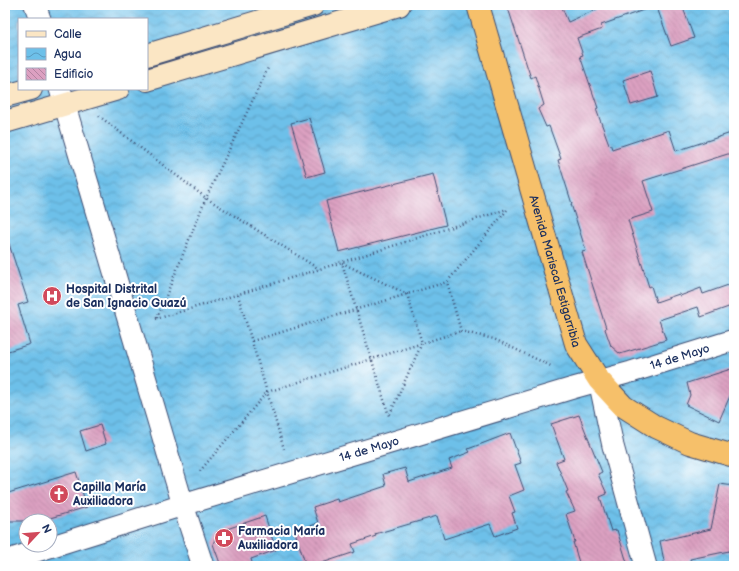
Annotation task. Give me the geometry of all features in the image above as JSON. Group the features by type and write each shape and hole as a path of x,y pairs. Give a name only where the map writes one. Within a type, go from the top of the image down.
{"highway":[{"name":"Avenida Mariscal Estigarribia","path":"478,5 576,344 599,380 623,406 656,427 690,443 734,456"}],"street":[{"path":"35,5 40,18"},
{"path":"148,55 313,5"},
{"path":"148,80 399,5"},
{"path":"5,96 27,90"},
{"path":"5,122 63,97 111,90"},
{"path":"63,97 183,505 203,566"},
{"name":"14 de Mayo","path":"5,561 183,505 734,340"},
{"path":"599,380 613,446 646,566"}],"path":[{"path":"252,341 447,282 507,209 320,270 156,319 206,198 271,63"},
{"path":"98,115 206,198 320,270"},
{"path":"342,263 407,294 422,343 389,416 342,263"},
{"path":"447,282 461,330"},
{"path":"238,295 284,449"},
{"path":"200,471 267,392 461,330 494,339 552,366"}],"water":[{"path":"5,5 734,5 734,566 5,566"}],"building":[{"path":"507,5 561,5 568,22 597,9 595,5 651,5 652,7 601,25 602,29 577,38 583,55 580,56 598,108 596,109 612,149 669,130 676,151 734,132 734,152 643,181 653,212 628,220 649,287 651,286 656,302 679,294 680,296 701,288 703,294 734,283 734,305 701,317 698,307 659,320 666,340 620,354 611,346 582,252 586,251 558,160 561,159 549,126 546,127 538,109 544,105 535,76 531,78"},
{"path":"656,5 682,5 694,38 671,46"},
{"path":"650,71 658,97 631,105 623,80"},
{"path":"309,118 325,172 307,177 291,123"},
{"path":"433,174 446,225 339,252 326,201"},
{"path":"5,241 8,241 28,302 18,305 30,344 5,352"},
{"path":"734,368 734,395 730,396 719,421 686,405 690,395 687,383"},
{"path":"579,415 602,472 598,474 607,494 600,497 611,531 617,530 628,566 580,566 573,542 575,542 566,514 575,511 566,492 568,491 556,462 564,459 551,424"},
{"path":"100,425 106,444 86,451 80,431"},
{"path":"510,433 521,463 515,465 524,490 509,496 515,512 512,513 517,528 495,536 490,524 444,539 437,516 375,534 376,536 352,544 355,552 313,566 306,566 295,532 318,523 313,507 337,499 338,502 386,486 383,474 405,468 409,482 452,468 449,460 470,452 468,449"},
{"path":"76,472 87,507 58,516 58,513 18,513 18,521 5,521 5,494"},
{"path":"720,484 734,486 734,550 690,559 692,566 665,566 660,541 711,529"},
{"path":"265,516 276,550 251,559 253,566 221,566 213,544 218,532"}],"place":[{"name":"Hospital Distrital de San Ignacio Guazú","path":"52,296"},
{"name":"Capilla María Auxiliadora","path":"59,494"},
{"name":"Farmacia María Auxiliadora","path":"224,538"}]}
